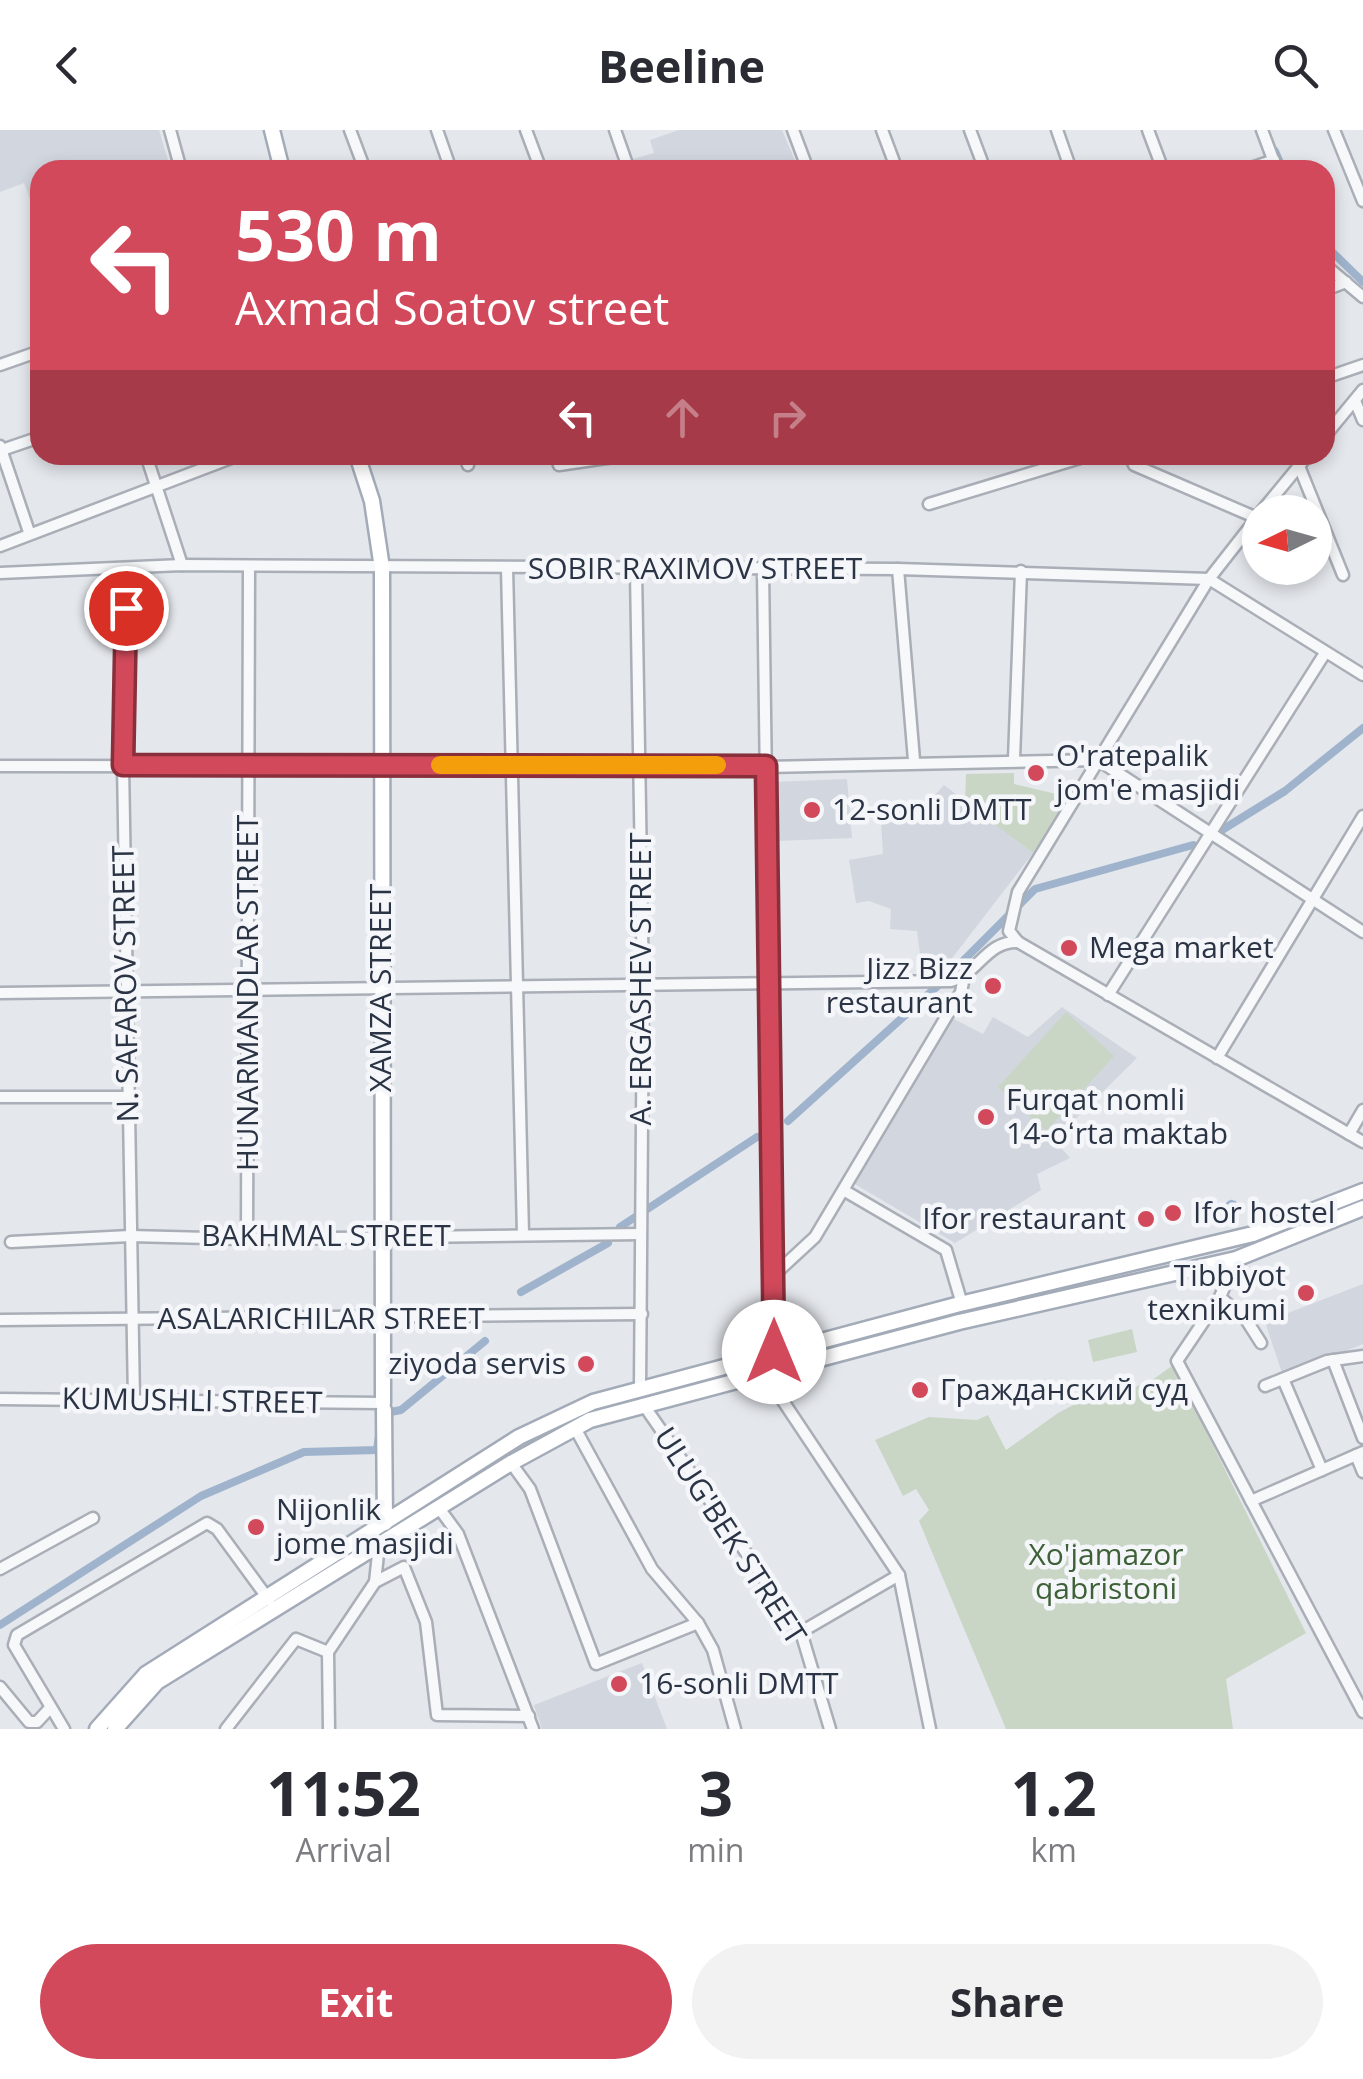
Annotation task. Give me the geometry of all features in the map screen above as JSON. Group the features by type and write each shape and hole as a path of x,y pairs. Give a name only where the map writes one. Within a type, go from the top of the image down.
{"main road":[{"path":"272,130 280,160"},
{"name":"XAMZA STREET","path":"360,465 372,500 382,568 380,991 385,1523"},
{"path":"322,1571 368,1551 511,1463 641,1396 774,1352 1253,1234 1363,1191"},
{"path":"115,1729 157,1682 322,1571 385,1523 519,1438 576,1408 763,1371 1236,1258 1363,1208"},
{"path":"1025,1290 1019,1300 1028,1307"},
{"path":"959,1304 964,1310 959,1322"},
{"path":"97,1729 146,1674 267,1606"}],"street":[{"path":"170,130 178,160"},
{"path":"350,130 360,160"},
{"path":"437,130 448,160"},
{"path":"526,130 537,160"},
{"path":"614,130 625,160"},
{"path":"793,130 804,160"},
{"path":"882,130 893,160"},
{"path":"970,130 981,160"},
{"path":"1057,130 1068,160"},
{"path":"1148,130 1159,160"},
{"path":"1262,130 1274,160"},
{"path":"1334,130 1357,172 1363,201"},
{"path":"1335,273 1363,297"},
{"path":"1335,286 1346,282"},
{"path":"0,364 30,354"},
{"path":"1335,375 1363,366"},
{"path":"1335,424 1363,390"},
{"path":"1355,401 1363,420"},
{"path":"29,532 1,448 30,440"},
{"path":"150,465 182,565"},
{"path":"0,546 213,465"},
{"path":"929,504 1057,465"},
{"path":"1134,465 1242,508"},
{"path":"1275,495 1299,466 1342,575"},
{"path":"1242,537 1209,579 1098,760 1009,914 1009,930 1018,942 1108,996 1363,1142"},
{"name":"SOBIR RAXIMOV STREET","path":"0,573 182,565 636,571 898,569 1209,579"},
{"name":"HUNARMANDLAR STREET","path":"248,1239 249,567"},
{"name":"N. SAFAROV STREET","path":"128,568 123,765 134,1400"},
{"path":"507,568 523,1234"},
{"path":"898,569 914,760"},
{"path":"763,570 774,1352"},
{"name":"A. ERGASHEV STREET","path":"636,571 643,988 641,1396"},
{"path":"1014,758 1022,571"},
{"path":"1209,579 1363,675"},
{"path":"1108,996 1325,653"},
{"path":"0,766 766,766 1014,758 1098,760 1363,932"},
{"path":"1217,1058 1363,816"},
{"path":"775,1274 815,1236 844,1191 961,992 964,977 996,944 1018,942"},
{"path":"0,993 643,988 964,977"},
{"path":"0,1097 128,1096"},
{"path":"1349,1134 1363,1110"},
{"path":"844,1191 946,1250 959,1304"},
{"name":"BAKHMAL STREET","path":"12,1242 130,1236 248,1239 640,1234"},
{"path":"1236,1258 1220,1296 1177,1361 1363,1712"},
{"path":"1220,1296 1247,1321 1261,1342"},
{"name":"ASALARICHILAR STREET","path":"0,1320 382,1320 642,1314"},
{"path":"1265,1386 1332,1360 1363,1356"},
{"path":"1332,1360 1363,1438"},
{"path":"763,1371 899,1575 930,1729"},
{"path":"1283,1378 1322,1470"},
{"name":"ULUG'BEK STREET","path":"641,1396 801,1632 826,1728"},
{"name":"KUMUSHLI STREET","path":"0,1399 384,1410"},
{"path":"574,1428 652,1568 698,1622 713,1650 734,1729"},
{"path":"1252,1501 1360,1453 1363,1472"},
{"path":"511,1463 530,1489 596,1664 698,1622"},
{"path":"439,1508 458,1534 533,1729"},
{"path":"0,1569 93,1518"},
{"path":"64,1729 14,1646 14,1638 204,1524 214,1525 267,1606"},
{"path":"368,1551 378,1554 376,1582"},
{"path":"329,1729 328,1652 376,1582 404,1567 426,1622 437,1715 529,1716"},
{"path":"801,1632 899,1575"},
{"path":"226,1729 293,1642 304,1640 328,1652"},
{"path":"0,1688 30,1722 37,1722 50,1708"}],"shaded area":[{"path":"0,130 159,130 168,160 30,160 30,200 24,183 0,192"},
{"path":"679,130 782,130 795,160 633,160 654,153 650,140"},
{"name":"12-sonli DMTT","path":"847,779 852,838 776,841 773,782"},
{"path":"944,785 1033,853 946,966 922,969 917,931 890,929 891,909 869,901 856,903 849,860 883,854 880,803 927,804"},
{"name":"Furqat nomli 14-oʻrta maktab","path":"1062,1007 1137,1058 1054,1140 1070,1158 1037,1174 1041,1190 955,1243 853,1183 952,1018 983,1034 993,1017 1028,1037"},
{"path":"1363,1284 1363,1344 1283,1376 1265,1322"},
{"name":"16-sonli DMTT","path":"642,1663 667,1729 542,1729 534,1705"}],"green space":[{"path":"1014,773 1014,784 1069,797 1033,853 965,802 966,774"},
{"path":"1066,1012 1114,1056 1046,1131 998,1087"},
{"path":"1132,1329 1137,1352 1093,1362 1088,1340"},
{"name":"Xo'jamazor qabristoni","path":"1173,1365 1306,1633 1226,1679 1233,1729 1006,1729 919,1521 929,1510 916,1489 903,1496 875,1440 929,1417 977,1420 988,1415 1006,1450 1058,1413 1106,1388 1129,1389 1151,1381"}],"waterway":[{"path":"1275,151 1279,160"},
{"path":"1335,255 1363,282"},
{"path":"1222,830 1285,791 1363,728"},
{"path":"788,1121 943,981 1035,889 1193,845"},
{"path":"620,1227 757,1137"},
{"path":"1232,1201 1233,1204 1230,1205 1229,1202 1232,1201"},
{"path":"1229,1202 1230,1205 1227,1205 1227,1204 1229,1202"},
{"path":"1232,1202 1235,1202 1235,1203 1233,1204 1232,1202"},
{"path":"521,1292 608,1243"},
{"path":"385,1413 401,1410 485,1341"},
{"path":"0,1625 201,1496 304,1452 377,1450 379,1435"}],"slow traffic":[{"path":"440,765 717,765"}],"place":[{"name":"O'ratepalik jom'e masjidi","path":"1036,773"},
{"name":"12-sonli DMTT","path":"812,810"},
{"name":"Mega market","path":"1069,948"},
{"name":"Jizz Bizz restaurant","path":"993,986"},
{"name":"Furqat nomli 14-oʻrta maktab","path":"986,1117"},
{"name":"Ifor hostel","path":"1173,1213"},
{"name":"Ifor restaurant","path":"1146,1219"},
{"name":"Tibbiyot texnikumi","path":"1306,1293"},
{"name":"ziyoda servis","path":"586,1364"},
{"name":"Гражданский суд","path":"920,1390"},
{"name":"Nijonlik jome masjidi","path":"256,1527"},
{"name":"16-sonli DMTT","path":"619,1684"}],"route":[{"path":"126,608 123,765 766,766 774,1352"}]}
